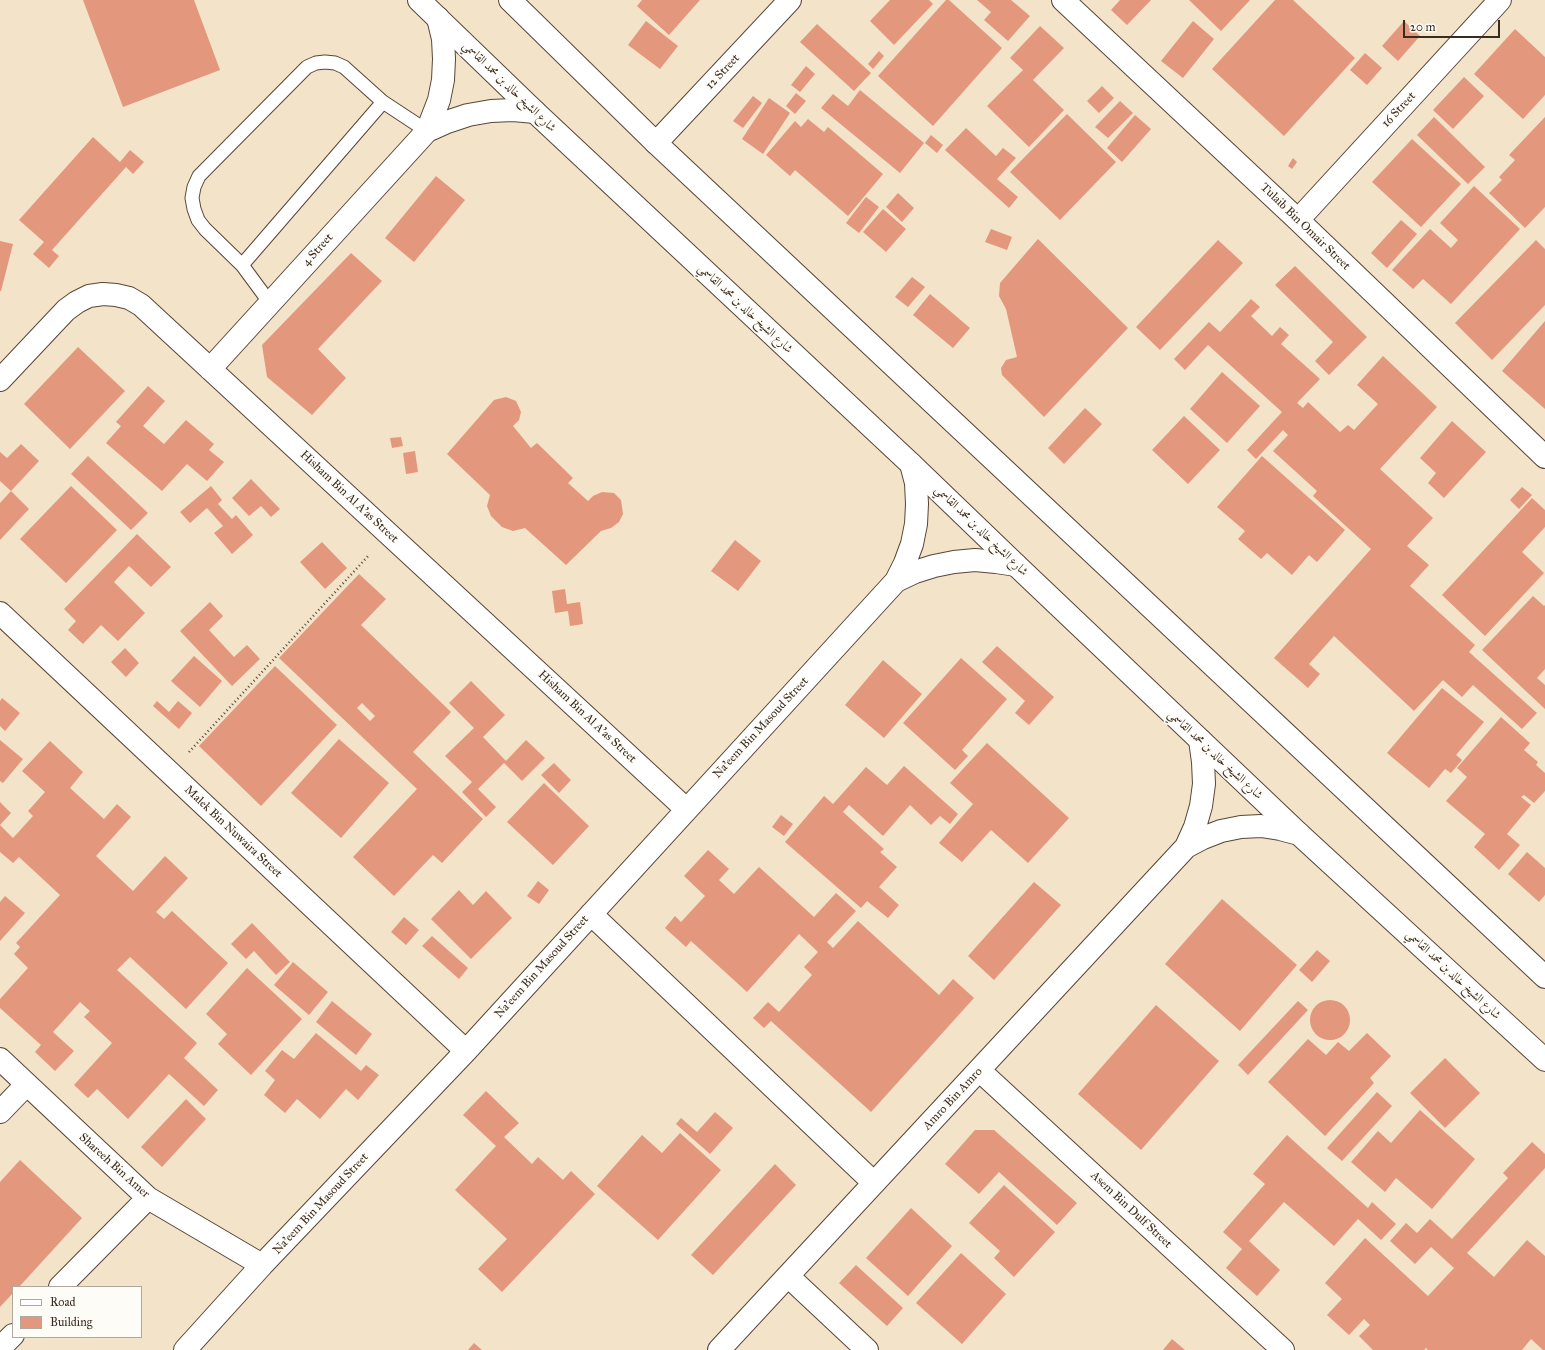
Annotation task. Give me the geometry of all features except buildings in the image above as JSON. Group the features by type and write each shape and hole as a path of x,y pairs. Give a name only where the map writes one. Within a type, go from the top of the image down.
{"street":[{"name":"شارع الشيخ خالد بن محمد القاسمي","path":"419,0 535,112 911,464 1299,834 1545,1060"},
{"path":"510,0 656,144 1545,977"},
{"name":"12 Street","path":"656,144 790,0"},
{"name":"Tulaib Bin Omair Street","path":"1063,0 1298,220 1545,457"},
{"name":"16 Street","path":"1298,220 1500,0"},
{"name":"4 Street","path":"210,369 426,131 439,100 443,80 443,39 438,18"},
{"name":"4 Street","path":"426,131 447,122 476,114 513,110 535,112"},
{"name":"Hisham Bin Al A'as Street","path":"0,380 66,310 77,302 89,296 103,294 129,298 141,305 686,809"},
{"name":"Na'eem Bin Masoud Street","path":"184,1350 262,1265 466,1051 896,581 912,544 916,524 916,490 911,464"},
{"name":"Na'eem Bin Masoud Street","path":"896,581 915,572 954,562 975,560 1016,565"},
{"name":"Malek Bin Nuwaira Street","path":"0,613 466,1051"},
{"name":"Amro Bin Amro","path":"719,1350 1186,847 1195,827 1201,806 1204,784 1200,740"},
{"name":"Amro Bin Amro","path":"1186,847 1221,831 1241,827 1261,826 1299,834"},
{"path":"591,914 874,1183"},
{"name":"Shareeh Bin Amer","path":"0,1059 148,1198 262,1265"},
{"name":"Asem Bin Dulf Street","path":"979,1070 1283,1350"},
{"path":"0,1112 26,1085"},
{"path":"61,1286 148,1198"},
{"path":"788,1276 867,1350"},
{"path":"0,1348 12,1336"}],"lane":[{"path":"270,304 242,266 198,220 192,198 194,187 199,176 307,67 316,63 330,63 344,67 383,102 426,131"},
{"path":"242,266 383,102"}],"path":[{"path":"170,773 388,534"}]}
